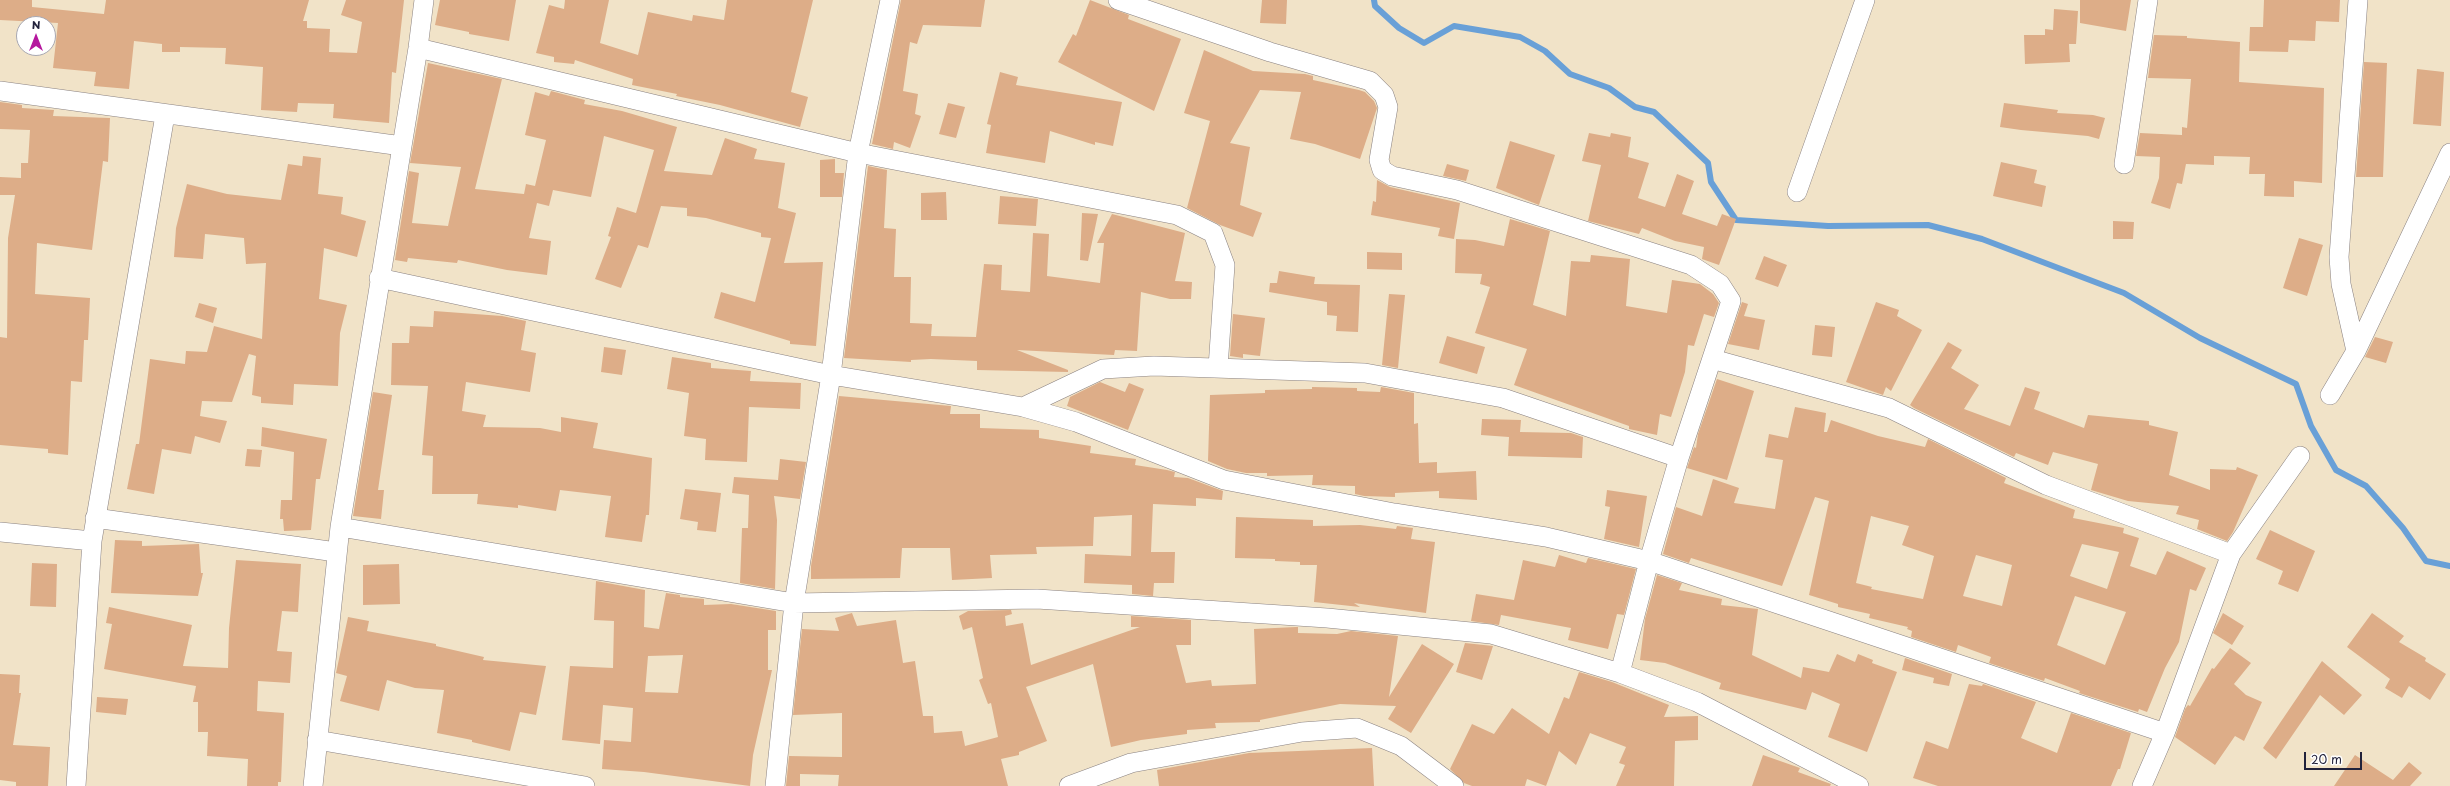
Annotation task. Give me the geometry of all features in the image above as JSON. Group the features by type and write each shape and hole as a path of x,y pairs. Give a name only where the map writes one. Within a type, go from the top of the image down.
{"street":[{"path":"313,786 336,552 379,278 418,48 424,0"},
{"path":"775,786 794,603 830,375 858,153 890,0"},
{"path":"1118,0 1270,52 1370,81 1384,95 1388,107 1379,160 1382,170 1392,176 1457,190 1691,266 1720,284 1731,301 1679,458 1648,561 1620,673"},
{"path":"1797,192 1866,0"},
{"path":"2124,164 2148,0"},
{"path":"2356,351 2341,284 2339,257 2358,0"},
{"path":"418,48 858,153 1177,215 1213,233 1225,266 1218,368"},
{"path":"0,91 165,115 402,146"},
{"path":"76,786 92,541 95,518 165,115"},
{"path":"2330,395 2356,351 2450,153"},
{"path":"379,278 830,375 1023,407 1076,422 1224,480 1394,513 1546,537 1648,561 2165,733"},
{"path":"1712,359 1889,408 2046,485 2231,554"},
{"path":"1023,407 1103,369 1154,366 1365,374 1503,398 1679,458"},
{"path":"2142,786 2165,733 2231,554 2300,456"},
{"path":"95,518 336,552"},
{"path":"340,527 794,603 1037,598 1327,618 1491,634 1620,673 1697,702 1859,786"},
{"path":"0,532 92,541"},
{"path":"1069,786 1131,763 1302,732 1357,728 1401,746 1454,786"},
{"path":"317,740 585,786"}],"building":[{"path":"0,0 32,0 32,7 104,14 106,0 309,0 303,21 307,21 307,28 330,29 329,52 357,53 362,22 341,15 346,0 404,0 396,73 392,72 389,123 333,118 334,104 298,103 297,112 261,110 263,67 225,64 226,48 180,47 180,52 162,52 162,44 134,41 129,89 94,86 96,72 53,68 54,56 56,56 58,23 56,23 56,16 16,16 16,21 0,20"},
{"path":"440,0 516,0 509,41 469,34 469,32 435,25"},
{"path":"565,0 609,0 600,43 638,55 648,12 692,21 693,15 724,20 727,0 813,0 791,92 808,97 800,127 720,105 676,96 677,94 632,85 633,79 575,60 574,64 554,62 554,57 536,53 549,5 564,9"},
{"path":"901,0 985,0 981,27 923,25 917,44 910,42 903,91 918,94 915,114 921,116 910,148 894,142 893,149 872,144"},
{"path":"1090,0 1129,15 1128,19 1181,39 1154,111 1058,62 1073,34 1076,36"},
{"path":"1262,0 1287,0 1286,24 1260,23"},
{"path":"2080,0 2131,0 2126,31 2080,23"},
{"path":"2264,0 2340,0 2339,22 2316,21 2315,41 2289,40 2288,52 2249,51 2250,27 2263,27"},
{"path":"2054,9 2078,11 2076,44 2069,44 2070,62 2025,64 2024,35 2045,35 2045,29 2053,30"},
{"path":"2154,35 2187,36 2187,38 2240,42 2239,82 2324,88 2322,183 2294,181 2294,197 2264,196 2265,174 2249,174 2250,157 2214,156 2214,165 2186,164 2182,184 2177,183 2170,209 2151,203 2159,178 2160,157 2136,156 2140,133 2182,135 2182,127 2187,128 2191,79 2148,78"},
{"path":"1204,50 1253,71 1305,74 1313,76 1313,80 1365,92 1374,101 1377,108 1360,159 1315,144 1290,139 1301,92 1260,90 1230,143 1250,147 1240,205 1262,213 1253,237 1220,225 1187,208 1210,121 1184,113"},
{"path":"2364,62 2387,63 2383,177 2356,177"},
{"path":"428,63 502,79 475,189 524,194 526,184 535,186 546,140 525,135 535,92 549,96 551,91 585,100 584,104 622,111 677,127 664,171 712,175 725,138 757,149 754,159 785,163 778,208 796,213 784,263 823,262 816,346 790,344 790,341 714,318 721,292 755,302 771,238 761,237 761,233 706,218 687,216 687,208 661,206 648,248 638,245 621,288 595,279 611,237 608,236 617,207 636,213 654,150 604,136 591,197 553,190 549,206 537,203 529,238 551,241 547,275 507,270 458,260 457,263 408,258 407,262 395,260 409,171 419,173 412,223 448,226 461,167 410,163"},
{"path":"2417,69 2444,72 2441,126 2413,124"},
{"path":"1000,72 1018,77 1016,85 1122,102 1113,146 1095,142 1095,145 1050,131 1045,163 986,153 991,125 987,124"},
{"path":"0,102 22,105 22,108 54,110 53,116 110,118 108,162 103,161 92,250 37,243 35,294 90,298 88,340 84,340 82,382 71,381 68,455 48,453 48,449 0,445 0,337 7,338 8,238 15,195 0,195 0,177 21,178 21,163 28,163 30,130 0,129"},
{"path":"948,103 965,107 956,138 939,134"},
{"path":"2004,103 2058,110 2057,113 2093,115 2105,118 2099,139 2088,136 2000,127"},
{"path":"1589,133 1610,137 1611,133 1631,137 1628,157 1649,163 1638,198 1665,207 1677,174 1694,181 1682,214 1717,226 1722,214 1736,219 1719,265 1702,259 1704,247 1675,241 1642,228 1639,234 1588,221 1601,165 1582,161"},
{"path":"1510,141 1555,155 1539,205 1496,188"},
{"path":"303,156 321,158 318,194 343,197 341,214 366,221 357,257 324,248 319,299 347,305 340,333 338,386 294,384 293,405 261,403 261,397 252,395 256,356 249,354 232,402 202,401 200,416 227,421 220,443 195,436 191,454 162,449 154,494 127,489 136,444 139,444 150,359 185,364 186,351 207,352 214,326 262,339 266,263 246,264 244,238 205,234 203,259 174,257 176,228 187,184 227,194 281,200 288,164 302,166"},
{"path":"835,159 835,173 844,173 842,197 820,197 820,160"},
{"path":"2001,162 2037,170 2034,183 2046,186 2042,207 1993,196"},
{"path":"1447,164 1469,170 1466,181 1443,176"},
{"path":"868,166 887,170 884,228 896,229 894,277 911,277 910,323 932,324 931,336 976,337 984,264 1002,265 1001,290 1030,292 1033,233 1049,234 1047,276 1100,283 1104,243 1097,243 1112,214 1185,233 1175,281 1192,282 1191,299 1170,299 1141,292 1137,351 1115,350 1114,355 1017,350 1068,370 1068,372 977,370 977,361 931,359 911,360 911,362 844,358"},
{"path":"1377,180 1390,187 1460,203 1454,239 1438,236 1440,228 1371,215 1373,201 1376,202"},
{"path":"946,192 947,220 921,220 921,193"},
{"path":"1000,196 1038,199 1036,226 998,224"},
{"path":"1082,213 1098,214 1088,261 1080,260"},
{"path":"1510,219 1550,231 1533,305 1566,316 1571,261 1590,262 1591,255 1630,259 1626,306 1667,313 1672,280 1700,284 1713,294 1719,303 1714,317 1704,314 1694,346 1688,345 1685,372 1671,417 1660,414 1657,435 1629,429 1629,426 1514,385 1527,349 1475,333 1490,287 1480,284 1482,274 1455,273 1456,239 1475,240 1504,246"},
{"path":"2113,221 2134,222 2133,239 2113,239"},
{"path":"2299,238 2323,245 2307,296 2283,288"},
{"path":"1367,252 1402,253 1402,270 1367,269"},
{"path":"1764,256 1787,265 1778,287 1755,279"},
{"path":"1279,271 1315,277 1314,284 1360,285 1358,332 1336,331 1337,316 1327,315 1327,302 1269,292 1270,283 1277,283"},
{"path":"1389,294 1405,295 1398,368 1382,365"},
{"path":"1742,302 1748,304 1744,316 1765,320 1759,350 1728,344"},
{"path":"1876,302 1899,310 1897,316 1922,330 1891,391 1886,387 1883,395 1846,382"},
{"path":"199,303 217,308 213,323 195,317"},
{"path":"434,311 502,316 526,321 521,350 536,353 530,392 466,382 462,411 486,415 483,427 540,428 561,432 561,417 598,423 593,448 652,458 649,515 646,515 642,542 605,537 611,496 560,490 556,511 518,505 518,508 477,504 478,494 432,494 433,456 422,455 428,386 391,385 392,343 409,343 410,326 433,327"},
{"path":"1233,314 1265,318 1260,356 1243,354 1243,358 1230,356"},
{"path":"1815,325 1835,327 1832,357 1812,355"},
{"path":"1447,336 1485,347 1477,374 1439,363"},
{"path":"2375,337 2393,342 2386,363 2365,357"},
{"path":"1948,342 1962,350 1951,368 1979,385 1964,409 2010,426 2025,387 2040,392 2034,409 2084,428 2088,415 2149,421 2149,425 2178,432 2169,475 2210,490 2210,469 2236,470 2237,467 2258,475 2233,532 2227,541 2197,529 2199,520 2176,514 2179,506 2128,501 2091,490 2098,464 2053,452 2048,465 2016,453 2014,457 1914,408 1910,405"},
{"path":"604,347 626,350 622,375 601,372"},
{"path":"672,357 711,363 711,368 751,371 750,381 801,383 800,409 749,407 747,462 705,460 706,439 684,436 689,393 667,389"},
{"path":"1717,379 1754,391 1727,480 1687,468 1694,447 1696,448 1698,434"},
{"path":"1100,382 1125,392 1129,383 1144,389 1128,430 1067,406 1070,397"},
{"path":"1312,387 1357,388 1357,391 1380,392 1381,387 1414,393 1414,424 1418,423 1419,463 1437,462 1437,473 1476,471 1477,500 1439,498 1439,491 1395,493 1395,497 1364,496 1355,494 1355,486 1312,485 1313,475 1267,476 1267,473 1246,473 1227,469 1208,461 1210,395 1265,393 1265,390 1312,389"},
{"path":"373,392 392,395 378,490 384,490 381,519 353,516"},
{"path":"839,396 951,406 950,414 980,414 980,428 1039,430 1039,438 1091,446 1090,453 1136,459 1135,465 1175,472 1174,477 1188,478 1223,491 1222,500 1196,498 1196,506 1153,504 1151,552 1175,552 1174,583 1154,583 1153,596 1132,594 1132,585 1084,583 1085,554 1131,556 1132,515 1094,517 1093,546 1036,547 1037,554 990,555 992,578 952,580 950,548 902,548 900,578 811,579 811,566"},
{"path":"1795,407 1826,413 1824,432 1827,432 1831,420 1878,436 1925,447 1928,439 2006,478 2004,483 2075,510 2073,518 2124,528 2123,533 2139,538 2130,566 2156,575 2167,551 2206,568 2196,591 2190,589 2179,642 2165,668 2147,712 2139,709 2138,712 2079,693 2080,691 2045,678 2044,681 1989,663 1991,657 1958,645 1956,652 1911,637 1912,631 1907,629 1908,627 1869,618 1870,614 1838,607 1838,604 1809,595 1829,501 1815,497 1782,586 1691,558 1689,563 1663,554 1676,507 1702,516 1713,479 1739,488 1734,503 1775,509 1783,460 1765,457 1769,434 1788,438","holes":["1871,516 1909,526 1902,545 1934,556 1923,599 1871,589 1872,587 1856,583","2082,544 2119,552 2107,589 2070,576","1976,555 2012,565 2002,606 1963,596","2075,596 2126,612 2105,665 2057,645"]},
{"path":"1482,419 1521,420 1520,432 1571,433 1583,437 1582,458 1508,456 1509,437 1481,435"},
{"path":"262,427 327,439 320,479 316,479 311,530 284,531 283,519 280,519 281,500 292,500 294,452 261,446"},
{"path":"247,449 262,450 260,467 245,466"},
{"path":"780,459 806,462 800,499 774,496 777,520 775,589 740,583 742,528 748,528 749,495 732,493 734,477 778,480"},
{"path":"685,489 721,493 716,532 697,530 698,522 680,519"},
{"path":"1607,490 1647,496 1639,547 1604,539 1610,507 1605,506"},
{"path":"1236,517 1313,520 1313,526 1360,525 1396,529 1397,526 1413,528 1411,539 1435,542 1426,613 1354,603 1360,607 1314,602 1317,565 1300,565 1300,562 1275,561 1275,559 1235,558"},
{"path":"2270,530 2315,551 2298,592 2278,584 2283,571 2256,559"},
{"path":"115,540 142,541 142,546 199,544 201,573 203,573 198,596 111,593"},
{"path":"1559,555 1586,563 1588,558 1636,569 1624,615 1617,614 1608,649 1568,640 1571,628 1501,615 1499,625 1471,621 1476,594 1514,600 1523,560 1555,567"},
{"path":"236,560 301,564 298,612 282,611 277,651 292,652 290,683 258,681 257,711 284,713 281,782 278,782 278,786 247,786 248,759 207,756 208,732 198,732 198,702 193,702 196,686 104,669 112,624 106,623 109,607 192,625 183,666 228,668 229,628"},
{"path":"32,563 57,564 56,607 30,606"},
{"path":"399,564 400,604 363,605 363,565"},
{"path":"1657,575 1682,583 1679,590 1722,599 1721,605 1758,609 1752,655 1801,678 1803,667 1829,672 1837,654 1855,662 1858,654 1873,660 1872,663 1897,672 1867,752 1828,737 1840,704 1812,692 1806,710 1719,689 1721,683 1665,663 1640,660 1645,619"},
{"path":"596,581 645,590 644,627 659,629 666,593 680,595 680,597 704,599 704,605 731,604 776,611 776,630 768,630 768,670 772,670 753,755 750,786 644,772 602,769 604,740 631,742 633,708 603,705 600,744 562,740 570,666 613,668 614,621 594,620","holes":["683,655 678,693 645,692 648,656"]},
{"path":"1011,610 1012,614 1005,616 1006,626 1023,623 1031,665 1140,627 1131,627 1131,616 1191,620 1191,645 1176,645 1186,683 1211,680 1212,686 1256,684 1254,629 1298,627 1298,633 1337,634 1351,631 1398,636 1389,697 1422,644 1454,664 1411,733 1388,719 1396,706 1340,704 1260,720 1260,722 1215,723 1216,728 1187,730 1187,734 1141,740 1111,747 1093,664 1026,687 1047,741 1019,752 1019,755 1001,759 1008,786 838,786 839,775 800,774 800,786 786,786 789,756 842,757 842,713 793,715 802,629 839,631 835,618 852,613 857,626 896,620 903,663 915,661 923,716 933,716 934,733 962,731 965,746 998,737 991,703 988,704 979,680 983,678 972,627 963,630 959,616 968,611"},
{"path":"2223,613 2244,626 2232,645 2213,633"},
{"path":"2372,613 2404,636 2399,642 2426,658 2425,661 2446,674 2430,700 2409,686 2402,698 2385,688 2390,679 2347,647"},
{"path":"348,617 369,621 367,631 436,644 436,646 484,657 483,660 546,666 536,715 520,712 510,751 472,742 472,740 437,733 444,690 415,688 387,680 379,711 340,701 347,676 336,673"},
{"path":"1465,643 1493,646 1482,680 1456,672"},
{"path":"2230,648 2251,663 2234,684 2246,695 2262,702 2244,741 2235,736 2215,765 2175,737 2185,709 2188,705 2190,706 2212,668 2214,669"},
{"path":"1905,658 1952,674 1949,686 1933,683 1934,678 1902,670"},
{"path":"2322,661 2362,695 2344,715 2320,695 2276,759 2263,748"},
{"path":"1579,672 1612,682 1669,705 1664,717 1698,716 1698,740 1675,741 1674,786 1616,786 1625,765 1619,763 1626,747 1590,733 1576,765 1559,751 1546,786 1527,779 1525,786 1472,786 1464,783 1450,769 1472,724 1494,734 1512,708 1549,734 1564,697 1569,699"},
{"path":"0,674 20,675 19,693 21,693 13,745 50,747 48,786 16,786 16,782 0,780"},
{"path":"1969,684 1982,686 1983,684 2036,702 2021,738 2057,753 2071,713 2131,733 2120,769 2118,769 2111,786 1938,786 1913,778 1926,741 1948,749"},
{"path":"97,697 128,699 126,715 96,712"},
{"path":"1372,748 1374,786 1159,786 1157,770 1249,753"},
{"path":"1763,755 1800,768 1798,772 1831,784 1830,786 1752,786"},
{"path":"2355,755 2393,780 2409,762 2422,773 2410,786 2334,786"}],"waterway":[{"path":"1374,0 1375,6 1399,28 1424,43 1454,26 1520,37 1545,51 1570,74 1609,88 1635,107 1654,112 1708,163 1711,182 1736,220 1828,226 1928,225 1982,239 2124,293 2200,338 2296,384 2311,426 2336,470 2366,486 2403,528 2426,561 2450,566"}]}
